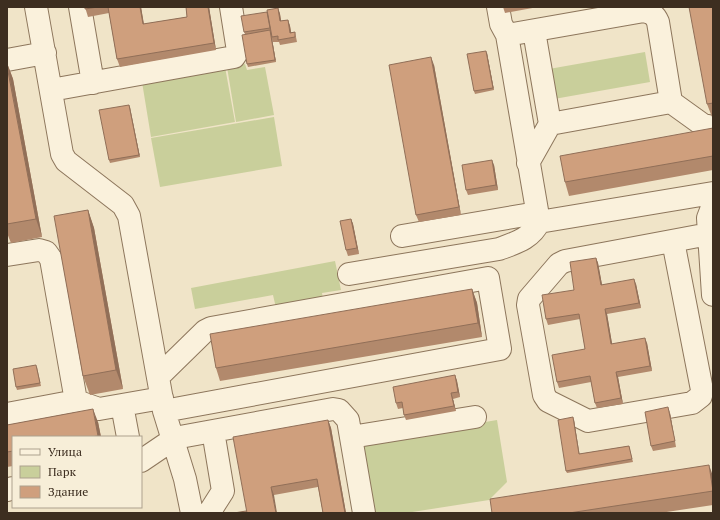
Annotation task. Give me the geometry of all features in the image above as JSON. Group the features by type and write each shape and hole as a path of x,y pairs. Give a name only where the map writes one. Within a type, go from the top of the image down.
{"lane":[{"path":"36,7 62,154 66,161 123,205 129,216 162,395 172,440 185,479 192,513"},
{"path":"80,7 93,83"},
{"path":"51,90 234,57 238,51 231,7"},
{"path":"348,274 499,249 520,241 529,236 535,230 538,218 507,35 501,24 498,7"},
{"path":"507,35 644,11 650,12 655,16 658,22 671,102 703,125 713,127"},
{"path":"528,162 550,124 534,31"},
{"path":"7,60 45,53"},
{"path":"550,124 671,102"},
{"path":"402,236 679,199 713,193"},
{"path":"679,199 697,203 703,208 710,219 713,295"},
{"path":"673,241 702,390 701,396 692,403 588,421 548,401 544,395 528,305 529,299 565,261 673,241 710,219"},
{"path":"7,255 39,250 46,252 51,259 76,401"},
{"path":"7,414 76,401 94,409 122,405 162,395 500,350 488,278 211,328 205,331 162,395"},
{"path":"122,405 128,436"},
{"path":"142,460 172,440 333,409 339,410 345,414 351,437 364,513"},
{"path":"351,437 475,416"},
{"path":"209,513 223,491 213,431"}],"green space":[{"path":"645,52 650,82 554,99 549,69"},
{"path":"245,64 247,70 265,67 274,115 236,122 227,67"},
{"path":"225,67 235,122 151,137 142,82"},
{"path":"274,117 282,166 160,187 151,138"},
{"path":"335,261 341,290 322,293 323,299 276,308 273,295 195,309 191,288"},
{"path":"497,420 507,482 489,500 406,513 372,513 362,446 368,442"}],"building":[{"path":"85,7 98,7 85,9"},
{"path":"108,7 140,7 143,24 187,17 186,7 208,7 214,43 117,59"},
{"path":"689,7 713,7 713,103 707,104"},
{"path":"278,8 280,21 288,20 290,33 295,32 295,37 278,40 278,36 272,37 267,10"},
{"path":"267,12 270,28 244,32 241,16"},
{"path":"270,30 275,60 247,64 242,35"},
{"path":"486,51 493,88 474,91 467,54"},
{"path":"431,57 459,207 416,215 389,65"},
{"path":"7,66 36,219 7,224"},
{"path":"129,105 139,155 109,160 99,110"},
{"path":"713,128 713,156 565,182 560,156"},
{"path":"492,160 496,185 466,190 462,165"},
{"path":"88,210 116,370 83,376 54,216"},
{"path":"351,219 357,248 346,250 340,221"},
{"path":"596,258 601,285 634,279 639,303 605,309 611,344 645,338 650,366 616,372 621,398 595,403 590,376 557,382 552,355 585,349 579,314 546,319 542,295 574,290 570,262"},
{"path":"472,289 478,323 216,368 210,334"},
{"path":"36,365 40,383 16,387 13,369"},
{"path":"455,375 458,392 451,393 454,406 404,415 402,402 396,403 393,387"},
{"path":"668,407 675,441 651,446 645,412"},
{"path":"93,409 98,436 12,436 12,451 7,452 7,425"},
{"path":"573,417 579,454 629,446 632,459 566,471 558,420"},
{"path":"328,420 345,513 323,513 317,479 271,487 276,513 247,513 233,437"},
{"path":"709,465 713,491 569,513 492,513 490,499"},
{"path":"246,511 247,513 234,513"}]}
